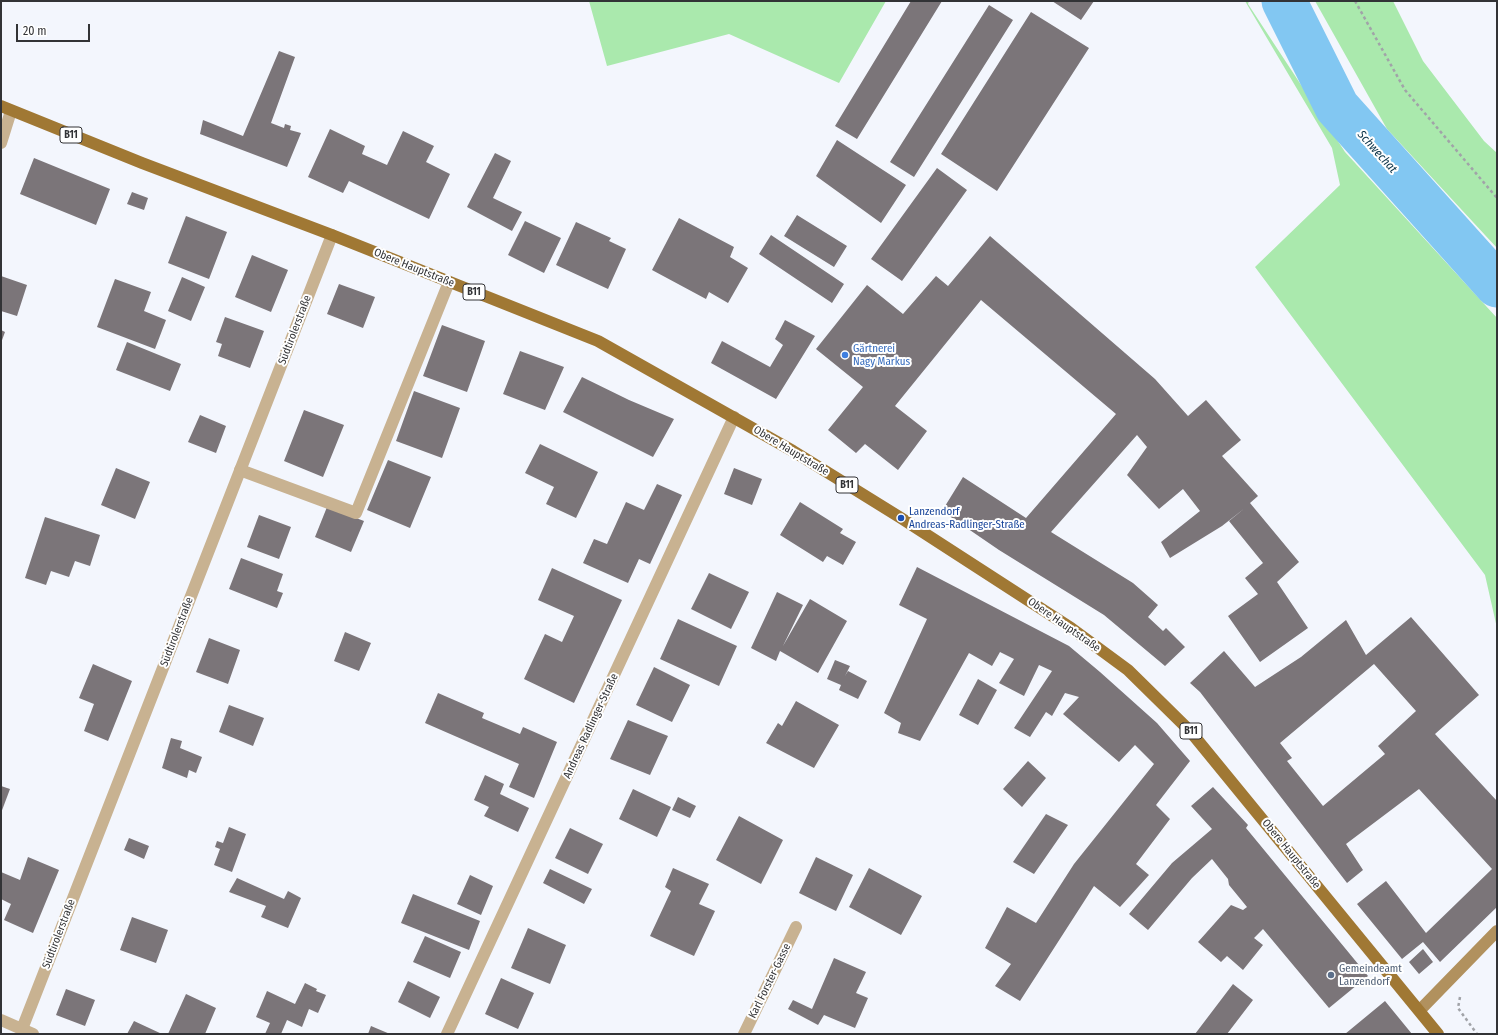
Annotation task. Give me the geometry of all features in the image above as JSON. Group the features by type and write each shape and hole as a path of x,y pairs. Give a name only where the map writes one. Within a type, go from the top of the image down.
{"main road":[{"name":"Obere Hauptstraße","path":"6,108 142,163 332,235 598,342 793,451 907,522 1071,628 1128,670 1190,731 1420,1010 1438,1034"}],"street":[{"path":"1,143 6,108"},
{"name":"Südtirolerstraße","path":"22,1029 332,235"},
{"path":"240,470 356,513 449,282"},
{"name":"Andreas Radlinger-Straße","path":"447,1034 734,417"},
{"name":"Karl Forster-Gasse","path":"744,1034 796,927"},
{"path":"1420,1010 1497,932"},
{"path":"1,1020 33,1034"}],"path":[{"path":"1355,1 1405,90 1497,198"},
{"path":"1461,991 1458,1008 1477,1034"}],"green space":[{"path":"589,1 886,1 839,83 729,34 607,66"},
{"path":"1245,1 1249,1 1248,4 1345,152 1497,318 1497,628 1485,575 1255,267 1340,185 1332,148"},
{"path":"1315,1 1393,1 1423,61 1484,141 1497,153 1497,248 1387,129"}],"building":[{"path":"911,1 942,1 857,139 835,126"},
{"path":"1052,1 1094,1 1081,20"},
{"path":"989,5 1013,20 914,177 890,162"},
{"path":"1031,12 1089,48 997,191 941,154"},
{"path":"279,51 295,57 271,123 284,128 285,124 291,126 290,130 301,133 287,167 200,134 203,120 243,136"},
{"path":"330,129 365,146 362,154 387,165 403,131 434,146 426,162 450,174 429,219 349,181 343,193 308,177"},
{"path":"837,140 906,185 881,223 816,176"},
{"path":"495,153 511,161 493,198 522,212 512,231 467,207"},
{"path":"34,158 110,189 96,225 20,194"},
{"path":"937,168 967,190 902,281 871,259"},
{"path":"132,192 148,198 144,210 127,204"},
{"path":"797,215 847,246 834,267 784,236"},
{"path":"186,216 227,232 209,279 168,263"},
{"path":"679,218 734,247 730,257 748,268 728,303 709,292 706,299 652,270"},
{"path":"525,221 561,238 544,273 508,255"},
{"path":"576,222 611,238 609,241 626,249 608,289 556,265"},
{"path":"771,235 844,284 832,303 759,254"},
{"path":"990,236 1155,379 1188,416 1206,400 1241,440 1222,456 1258,496 1250,503 1299,562 1277,582 1308,628 1260,662 1228,616 1258,594 1245,578 1263,563 1229,521 1245,508 1222,526 1170,558 1161,542 1200,511 1183,489 1159,509 1127,475 1147,447 1137,435 1051,532 1133,583 1158,605 1148,617 1163,631 1166,628 1185,647 1165,666 1104,615 999,550 942,511 963,477 1026,518 1116,414 981,300 895,406 927,431 898,470 865,444 856,453 828,430 863,387 816,349 867,285 903,314 936,276 948,286"},
{"path":"252,255 288,270 271,312 235,297"},
{"path":"1,276 27,285 17,316 1,311"},
{"path":"182,277 205,287 191,321 168,311"},
{"path":"115,279 151,292 144,311 166,320 155,349 97,327"},
{"path":"339,284 375,297 363,328 327,314"},
{"path":"225,317 264,331 250,368 218,356 222,344 216,342"},
{"path":"785,320 815,336 776,399 711,363 722,341 770,367 783,345 775,339"},
{"path":"442,325 485,341 467,392 423,376"},
{"path":"1,330 5,332 1,343"},
{"path":"127,342 181,364 170,391 116,370"},
{"path":"520,351 564,367 545,410 503,394"},
{"path":"582,377 629,400 674,419 653,457 563,412"},
{"path":"414,391 460,408 442,458 396,441"},
{"path":"304,410 344,425 323,477 284,461"},
{"path":"200,415 226,426 216,453 188,442"},
{"path":"540,444 598,472 576,518 546,504 554,487 525,473"},
{"path":"388,460 431,477 410,528 367,510"},
{"path":"116,468 150,482 135,519 101,505"},
{"path":"734,468 762,479 752,505 724,494"},
{"path":"657,484 682,495 650,564 639,559 628,583 583,563 594,539 607,544 626,502 644,510"},
{"path":"800,502 843,529 840,533 856,542 843,565 827,556 823,562 780,535"},
{"path":"327,507 364,521 351,552 315,537"},
{"path":"259,515 291,527 279,559 247,547"},
{"path":"45,517 100,535 90,566 75,561 69,577 51,571 46,585 25,578"},
{"path":"241,558 283,574 277,591 283,593 277,608 229,589"},
{"path":"917,567 1069,646 1157,723 1190,761 1156,805 1170,819 1136,864 1149,875 1120,907 1094,886 1020,1001 995,986 1011,964 985,948 1007,907 1036,923 1074,864 1154,764 1135,745 1119,762 1063,714 1079,697 1065,693 1052,716 1046,712 1030,737 1014,728 1052,671 1039,665 1024,696 999,683 1014,659 1000,652 992,666 969,653 920,741 898,733 901,723 884,713 927,619 899,605"},
{"path":"552,568 622,600 574,703 524,679 545,634 562,642 574,616 538,600"},
{"path":"709,573 749,592 731,629 691,609"},
{"path":"777,592 803,605 783,646 810,599 847,621 818,673 780,651 776,661 751,648"},
{"path":"1411,617 1479,695 1435,734 1497,801 1497,907 1440,962 1423,942 1402,959 1357,904 1386,881 1426,933 1492,869 1419,789 1346,844 1363,870 1347,883 1200,692 1190,683 1224,651 1255,687 1301,657 1346,620 1366,655","holes":["1374,664 1416,711 1378,746 1385,754 1323,806 1287,761 1292,758 1280,743"]},
{"path":"678,619 737,646 719,686 660,659"},
{"path":"345,632 371,643 359,671 334,661"},
{"path":"209,638 240,650 228,684 196,672"},
{"path":"835,660 850,666 845,676 848,671 867,681 858,699 839,690 841,685 827,679"},
{"path":"93,664 132,681 108,741 84,731 94,704 79,698"},
{"path":"654,667 690,685 672,722 636,705"},
{"path":"978,679 997,690 978,725 959,715"},
{"path":"438,693 484,713 482,718 520,734 523,727 557,742 534,798 509,787 519,764 425,723"},
{"path":"796,701 839,725 814,768 766,743 778,723 782,726"},
{"path":"229,705 264,718 253,746 219,732"},
{"path":"628,720 668,736 650,775 610,759"},
{"path":"171,738 182,741 180,748 202,757 196,773 189,770 187,778 162,768"},
{"path":"1028,761 1046,778 1022,807 1003,789"},
{"path":"485,775 504,784 500,794 529,808 518,832 484,816 489,807 474,800"},
{"path":"1,786 10,789 1,813"},
{"path":"1213,787 1248,825 1246,828 1368,976 1329,1008 1263,929 1254,938 1263,945 1243,970 1227,956 1221,962 1198,942 1231,905 1243,910 1247,907 1229,885 1228,879 1212,859 1192,878 1148,930 1129,914 1172,863 1212,829 1191,806"},
{"path":"633,789 671,807 657,837 619,819"},
{"path":"678,797 696,806 690,818 672,810"},
{"path":"1046,814 1068,825 1034,874 1013,862"},
{"path":"739,816 783,840 761,884 716,860"},
{"path":"229,827 246,834 232,872 214,865 220,849 215,847 217,841 223,843"},
{"path":"570,828 603,844 588,874 555,858"},
{"path":"129,838 149,846 144,859 124,850"},
{"path":"28,857 59,870 33,933 4,920 11,904 1,899 1,872 20,880"},
{"path":"816,857 853,875 836,911 799,893"},
{"path":"673,868 709,884 699,904 715,911 694,956 650,936 671,891 665,887"},
{"path":"869,868 922,896 901,935 849,907"},
{"path":"550,869 592,889 584,904 543,883"},
{"path":"470,875 493,886 481,915 457,904"},
{"path":"237,878 284,899 288,891 301,898 288,928 261,917 266,906 229,892"},
{"path":"413,894 480,921 469,950 401,923"},
{"path":"132,917 168,930 156,963 120,950"},
{"path":"528,928 566,945 550,984 511,968"},
{"path":"425,936 461,952 450,978 413,962"},
{"path":"1423,949 1433,962 1419,974 1409,962"},
{"path":"834,958 866,972 856,993 868,998 855,1028 824,1015 818,1025 788,1009 793,1000 812,1009"},
{"path":"501,978 534,993 518,1029 485,1014"},
{"path":"408,981 440,997 430,1018 398,1002"},
{"path":"305,983 317,989 316,991 326,995 318,1013 309,1009 302,1027 287,1020 281,1034 265,1034 270,1023 256,1017 267,991 295,1004"},
{"path":"1233,984 1253,1000 1227,1034 1195,1034"},
{"path":"66,989 95,1000 85,1026 56,1015"},
{"path":"186,994 216,1008 205,1034 168,1034"},
{"path":"1385,1001 1412,1034 1345,1034"},
{"path":"134,1021 162,1034 127,1034"},
{"path":"371,1026 390,1034 368,1034"}],"waterway":[{"name":"Schwechat","path":"1284,1 1337,107 1497,285"}],"place":[{"name":"Gärtnerei Nagy Markus","path":"845,355"},
{"name":"Lanzendorf Andreas-Radlinger-Straße","path":"901,518"},
{"name":"Gemeindeamt Lanzendorf","path":"1331,975"}]}
